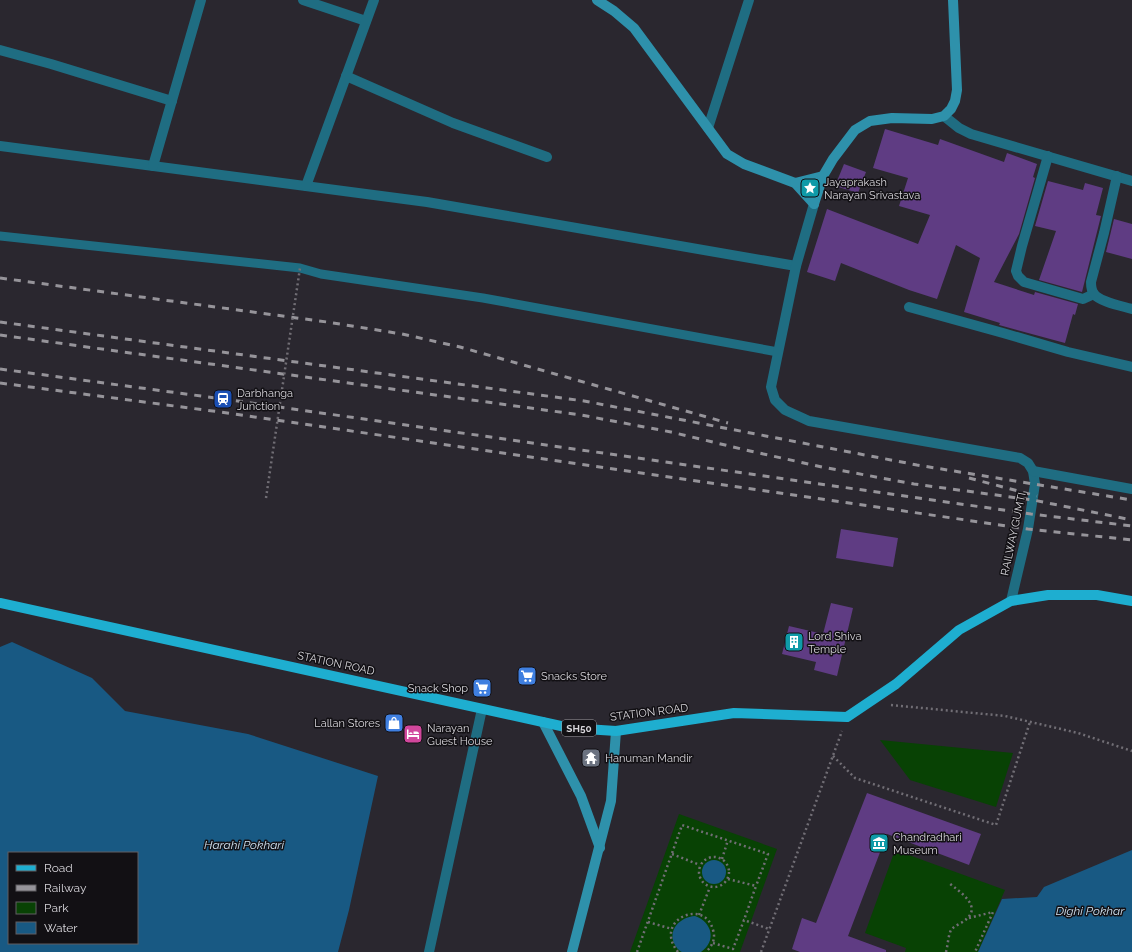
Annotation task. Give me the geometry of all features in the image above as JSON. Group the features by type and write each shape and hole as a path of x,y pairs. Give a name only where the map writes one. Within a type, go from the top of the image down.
{"main road":[{"path":"597,0 614,11 634,28 727,154 744,164 795,183 814,204"},
{"path":"814,204 823,176 855,130 870,121 892,118 932,120 944,116 951,109 955,101 957,90 953,0"},
{"path":"795,183 823,176"},
{"path":"847,717 896,684 959,630 1010,601 1048,595 1097,595 1132,601"},
{"name":"STATION ROAD","path":"0,603 407,691 570,728 616,731 734,713 847,717"},
{"path":"543,722 581,796 600,848"},
{"path":"572,952 611,801 616,731"}],"street":[{"path":"153,166 201,0"},
{"path":"303,0 366,21"},
{"path":"306,186 374,0"},
{"path":"708,128 749,0"},
{"path":"0,50 172,101"},
{"path":"346,76 453,123 546,158"},
{"path":"944,116 959,128 972,134 1132,181"},
{"path":"0,146 428,202 796,266"},
{"path":"1048,156 1016,271 1018,276 1024,282 1083,300 1094,294"},
{"path":"1116,176 1104,233 1091,282 1091,289 1094,294 1102,299 1132,309"},
{"path":"814,204 796,266 771,386 775,400 785,410 809,421 1020,458 1028,463 1033,471 1132,489"},
{"path":"909,307 1068,352 1132,368"},
{"name":"RAILWAY GUMTI","path":"1010,601 1031,514 1035,484 1033,471"},
{"path":"429,952 482,709"}],"lane":[{"path":"0,236 300,268 321,274 483,298 778,352"}],"path":[{"path":"266,498 300,268"},
{"path":"868,703 1005,716 1078,733 1132,751"},
{"path":"761,952 847,717"},
{"path":"833,756 855,778 996,825 1030,722"},
{"path":"637,952 682,825 768,854 733,951 713,943"},
{"path":"722,859 728,840"},
{"path":"672,854 700,865"},
{"path":"711,857 722,859 726,862 729,868 728,879 720,887 714,888 703,884 698,874 700,865 705,859 711,857"},
{"path":"728,879 756,886"},
{"path":"949,883 972,904 971,912 968,918"},
{"path":"699,915 710,887"},
{"path":"946,952 950,932 953,928 968,918 994,912 975,952"},
{"path":"678,952 672,942 672,929 677,921 682,917 693,914 699,915 709,921 712,926 714,937 713,943 706,952"},
{"path":"744,920 769,929"},
{"path":"648,922 672,929"}],"green space":[{"path":"880,740 1013,753 996,807 910,780"},
{"path":"679,814 777,849 740,952 630,952"},
{"path":"895,850 1005,890 978,952 905,952 906,948 865,933"}],"water":[{"name":"Harahi Pokhari","path":"12,642 92,678 125,711 248,734 378,776 349,910 338,952 0,952 0,647"},
{"name":"Dighi Pokhar","path":"1132,850 1132,952 978,952 1002,899 1037,897 1044,887"},
{"path":"709,860 719,860 726,867 726,877 719,884 709,884 702,877 702,867"},
{"path":"695,916 701,919 709,927 711,937 709,943 701,952 682,952 676,947 673,939 674,929 676,925 684,919"}],"building":[{"path":"885,129 938,145 940,139 1004,162 1007,153 1037,164 1033,177 1035,178 1019,234 994,282 1034,295 1035,292 1078,304 1075,315 1073,314 1065,343 999,325 1000,323 964,312 980,258 956,245 937,299 909,290 841,263 835,281 807,272 827,209 918,244 930,215 899,206 908,178 873,168"},
{"path":"844,164 866,172 858,193 835,186"},
{"path":"1048,181 1083,190 1085,183 1103,188 1096,215 1101,216 1082,292 1039,280 1056,231 1035,226"},
{"path":"1114,219 1132,224 1132,259 1106,252"},
{"path":"841,529 898,538 893,567 836,558"},
{"path":"831,603 853,608 837,676 814,670 816,662 782,654 789,626 823,634"},
{"path":"867,793 981,834 969,865 887,834 848,936 886,950 886,952 800,952 792,949 802,918 816,923"}],"railway":[{"path":"0,278 327,322 402,334 460,347 728,423"},
{"path":"0,322 584,401 917,465 1132,500"},
{"path":"0,335 581,415 671,432 822,467 914,484 1033,500 1132,520"},
{"path":"0,369 223,399 1031,514 1132,526"},
{"path":"0,383 220,412 1028,529 1132,540"},
{"path":"969,478 1037,496"}],"place":[{"name":"Jayaprakash Narayan Srivastava","path":"810,188"},
{"name":"Darbhanga Junction","path":"223,399"},
{"name":"Lord Shiva Temple","path":"794,642"},
{"name":"Snacks Store","path":"527,676"},
{"name":"Snack Shop","path":"482,688"},
{"name":"Lallan Stores","path":"394,723"},
{"name":"Narayan Guest House","path":"413,734"},
{"name":"Hanuman Mandir","path":"591,758"},
{"name":"Chandradhari Museum","path":"879,843"}]}
